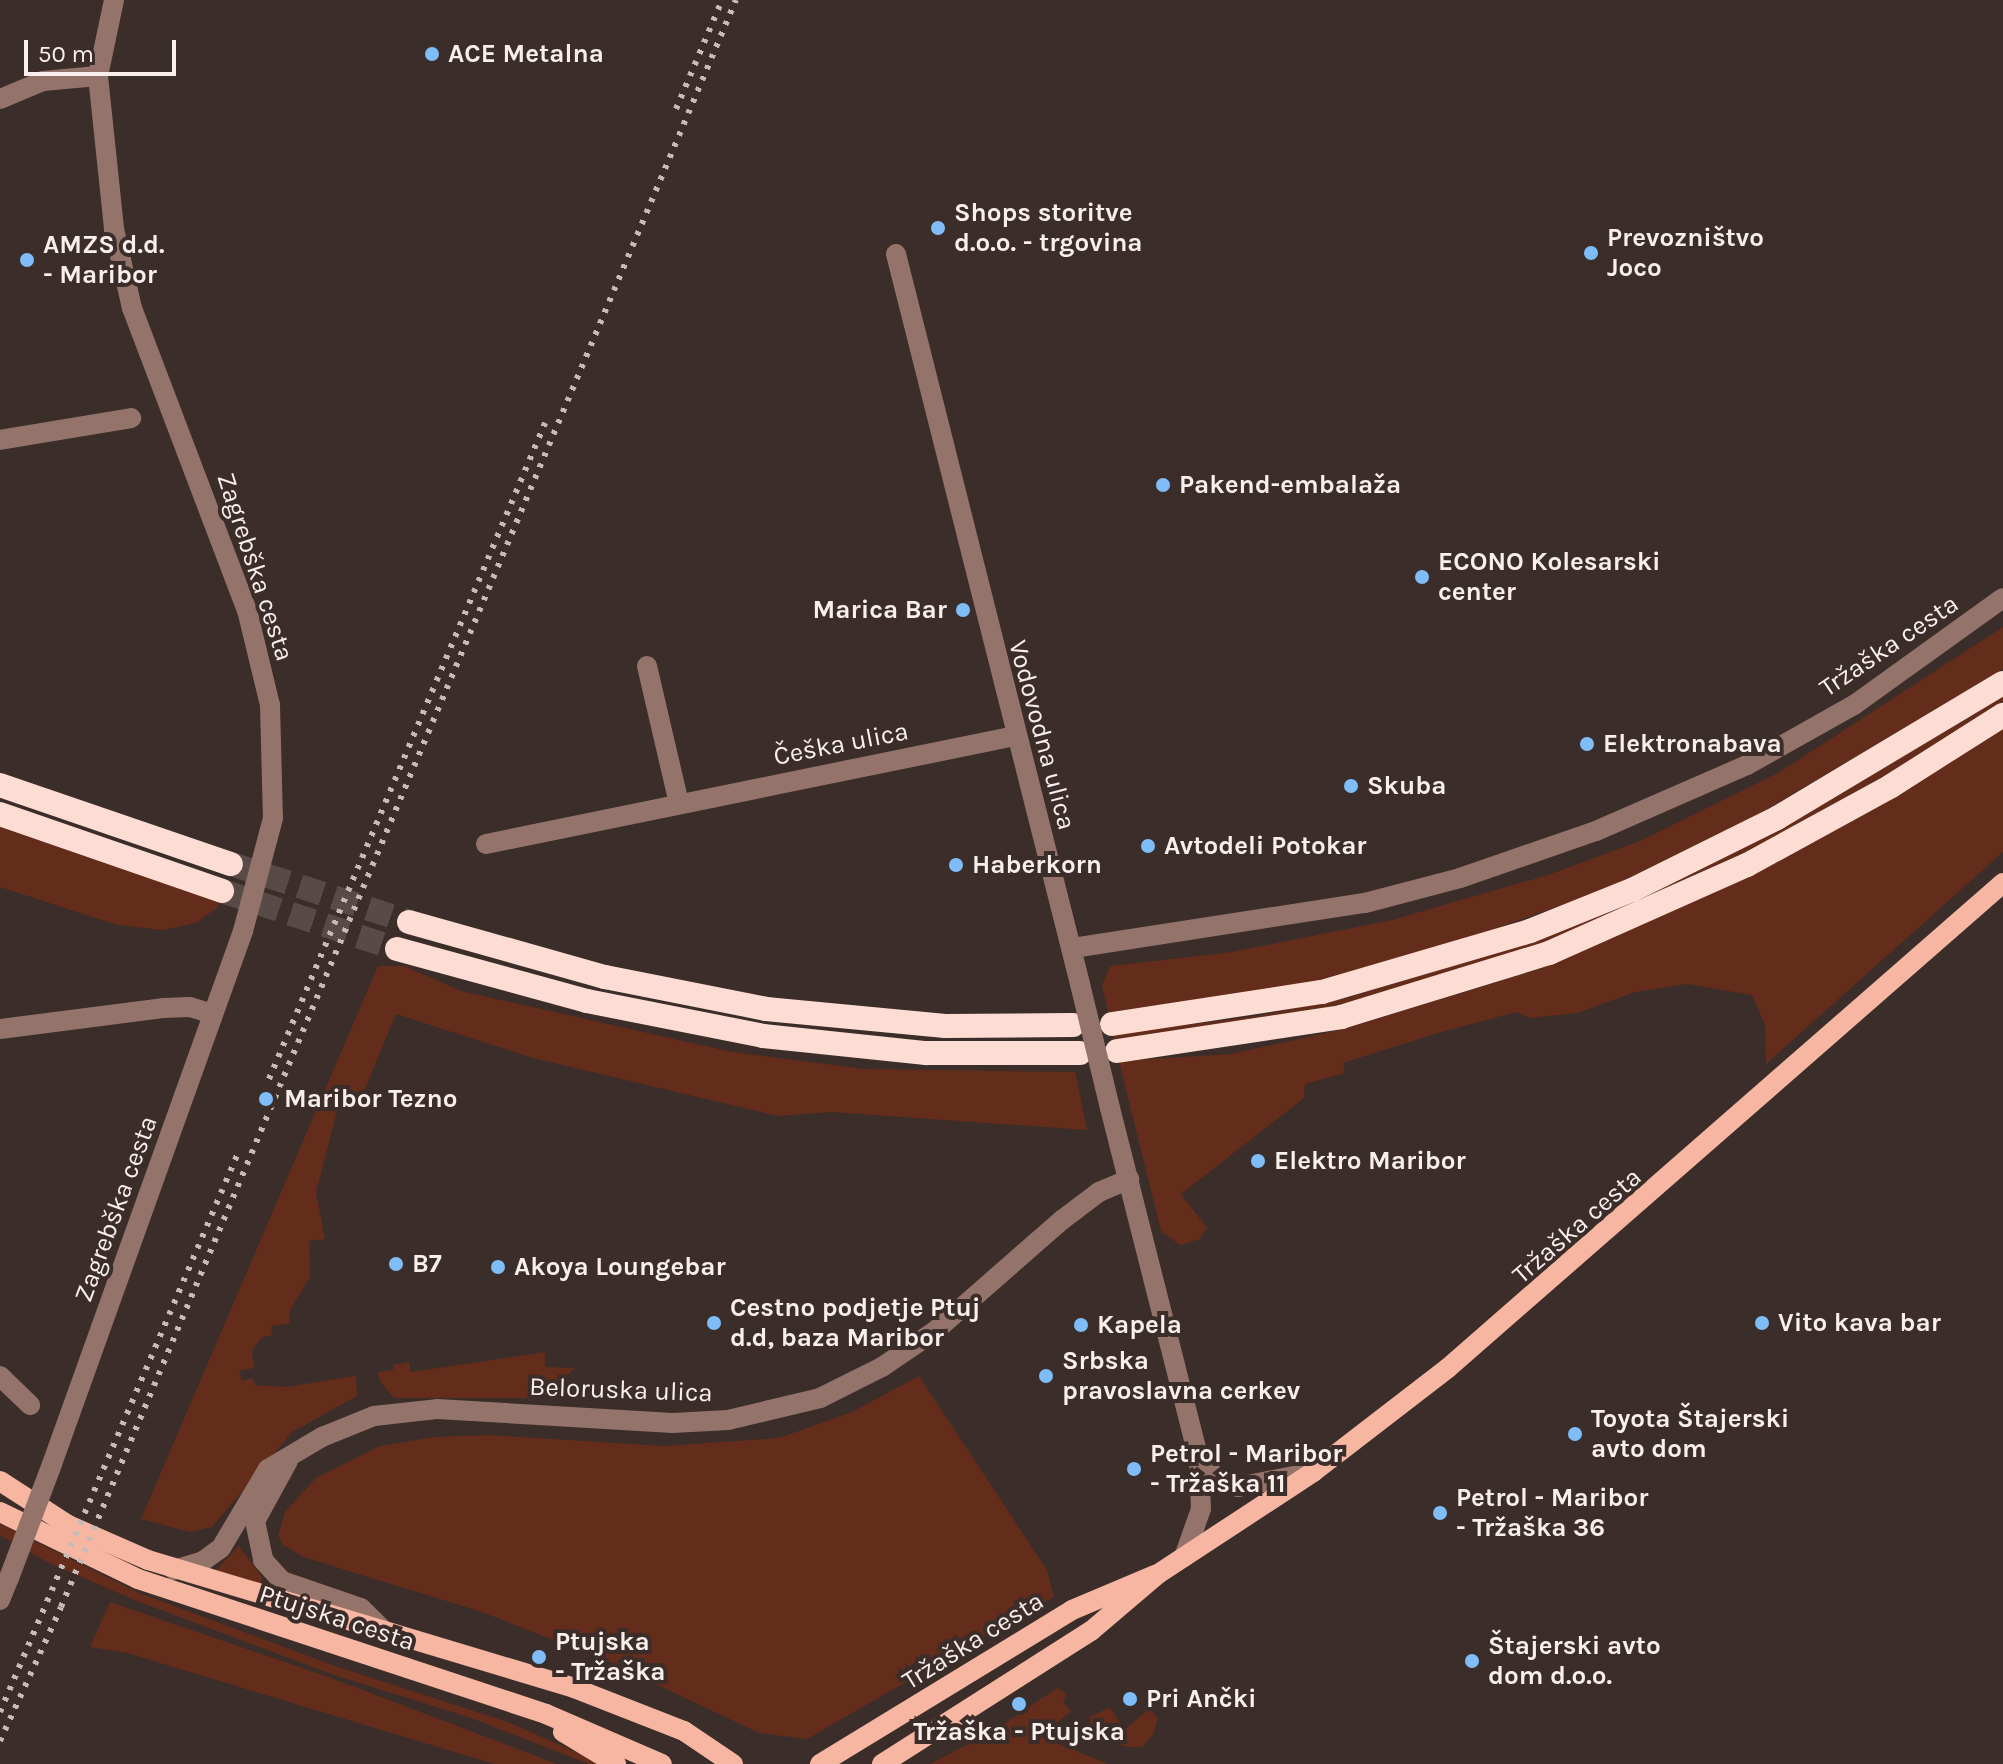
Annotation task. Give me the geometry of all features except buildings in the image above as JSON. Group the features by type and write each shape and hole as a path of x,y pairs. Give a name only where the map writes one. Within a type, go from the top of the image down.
{"highway":[{"path":"1112,1024 1215,1012 1349,986 1556,921 1777,818 2003,683"},
{"path":"1117,1051 1341,1017 1549,953 1759,859 2003,715"},
{"path":"0,785 231,864"},
{"path":"0,814 222,891"},
{"path":"409,922 605,977 766,1009 945,1026 1073,1025"},
{"path":"397,949 587,1001 763,1036 926,1053 1080,1053"}],"main road":[{"name":"Tržaška cesta","path":"882,1764 1091,1631 1158,1574 1313,1472 1518,1311 2003,883"},
{"name":"Ptujska cesta","path":"0,1481 68,1525 174,1570 383,1630 648,1715 733,1764"},
{"name":"Ptujska cesta","path":"0,1512 138,1579 546,1714 662,1764"},
{"name":"Tržaška cesta","path":"820,1764 1072,1610 1158,1574"},
{"path":"546,1714 563,1732 616,1764"}],"street":[{"name":"Zagrebška cesta","path":"0,1600 52,1464 243,931 273,818 275,762 262,670 247,610 132,308 104,172 98,76 114,0"},
{"path":"0,99 43,81 98,76"},
{"name":"Vodovodna ulica","path":"896,254 1015,736 1073,948 1199,1460 1198,1524 1184,1557"},
{"path":"0,440 131,418"},
{"name":"Tržaška cesta","path":"1073,948 1365,903 1460,878 1596,831 1747,765 1854,705 2003,598"},
{"path":"647,666 679,804"},
{"name":"Češka ulica","path":"486,844 1015,736"},
{"path":"0,1029 163,1008 190,1007 213,1014"},
{"name":"Beloruska ulica","path":"288,1461 322,1437 374,1416 449,1409 673,1423 728,1420 820,1398 882,1367 935,1331 1062,1220 1099,1192 1129,1179"},
{"path":"0,1376 30,1405"},
{"path":"1199,1460 1222,1482 1238,1487 1313,1472"},
{"path":"174,1570 203,1561 221,1548 254,1486 268,1469 288,1461"},
{"name":"Ptujska cesta","path":"288,1461 255,1521 263,1560 282,1581 361,1608 383,1630"}],"shaded area":[{"path":"2003,627 2003,669 1742,824 1599,892 1400,962 1293,987 1108,1012 1102,985 1110,966 1232,952 1392,920 1548,875 1640,841 1778,773"},
{"path":"2003,695 2003,702 1896,769 1759,846 1543,943 1351,1002 1259,1021 1113,1039 1113,1034 1257,1016 1350,997 1541,938 1756,841"},
{"path":"2003,723 2003,852 1766,1064 1765,1025 1752,995 1687,984 1636,992 1577,1013 1529,1018 1516,1012 1435,1034 1343,1063 1345,1073 1305,1084 1304,1098 1181,1194 1207,1228 1200,1239 1180,1245 1161,1231 1119,1061 1230,1054 1340,1030 1543,968 1782,859"},
{"path":"0,824 221,897 218,907 196,923 163,930 117,925 0,887"},
{"path":"378,966 404,966 461,991 732,1052 864,1069 1075,1072 1087,1130 832,1112 778,1116 533,1058 396,1014 360,1101 338,1107 316,1192 325,1239 309,1241 310,1277 289,1312 290,1323 271,1326 272,1335 261,1338 252,1351 254,1368 239,1371 242,1381 253,1378 255,1385 285,1387 356,1376 357,1396 292,1432 212,1527 190,1532 141,1519"},
{"path":"545,1352 545,1367 575,1368 541,1398 394,1398 380,1381 378,1372 393,1370 394,1365 409,1362 411,1372"},
{"path":"919,1376 1047,1570 1054,1597 807,1739 759,1733 607,1661 482,1612 303,1557 282,1544 278,1535 285,1512 316,1478 380,1446 434,1437 488,1435 664,1446 779,1438 852,1412"},
{"path":"0,1524 139,1593 335,1666 508,1722 603,1764 589,1764 471,1718 334,1675 137,1601 47,1562 0,1535"},
{"path":"239,1546 262,1577 261,1584 216,1570"},
{"path":"110,1602 331,1678 557,1764 494,1764 127,1653 90,1647"},
{"path":"1057,1688 1067,1694 1063,1702 1071,1711 1048,1730 1047,1739 1108,1764 930,1764 992,1732"},
{"path":"1110,1707 1124,1730 1150,1708 1158,1719 1153,1735 1142,1747 1128,1747 1117,1744 1123,1733 1119,1727 1105,1735 1090,1727 1090,1717"}],"tunnel":[{"path":"231,864 409,922"},
{"path":"222,891 397,949"}],"railway":[{"path":"676,109 722,0"},
{"path":"0,1741 61,1607 736,0"},
{"path":"269,1079 545,423"},
{"path":"0,1712 238,1153"}],"place":[{"name":"ACE Metalna","path":"432,54"},
{"name":"Shops storitve d.o.o. - trgovina","path":"938,228"},
{"name":"Prevozništvo Joco","path":"1591,253"},
{"name":"AMZS d.d. - Maribor","path":"27,260"},
{"name":"Pakend-embalaža","path":"1163,485"},
{"name":"ECONO Kolesarski center","path":"1422,577"},
{"name":"Marica Bar","path":"963,610"},
{"name":"Elektronabava","path":"1587,744"},
{"name":"Skuba","path":"1351,786"},
{"name":"Avtodeli Potokar","path":"1148,846"},
{"name":"Haberkorn","path":"956,865"},
{"name":"Maribor Tezno","path":"266,1099"},
{"name":"Elektro Maribor","path":"1258,1161"},
{"name":"B7","path":"396,1264"},
{"name":"Akoya Loungebar","path":"498,1267"},
{"name":"Cestno podjetje Ptuj d.d, baza Maribor","path":"714,1323"},
{"name":"Vito kava bar","path":"1762,1323"},
{"name":"Kapela","path":"1081,1325"},
{"name":"Srbska pravoslavna cerkev","path":"1046,1376"},
{"name":"Toyota Štajerski avto dom","path":"1575,1434"},
{"name":"Petrol - Maribor - Tržaška 11","path":"1134,1469"},
{"name":"Petrol - Maribor - Tržaška 36","path":"1440,1513"},
{"name":"Ptujska - Tržaška","path":"539,1657"},
{"name":"Štajerski avto dom d.o.o.","path":"1472,1661"},
{"name":"Pri Ančki","path":"1130,1699"},
{"name":"Tržaška - Ptujska","path":"1019,1704"}]}
